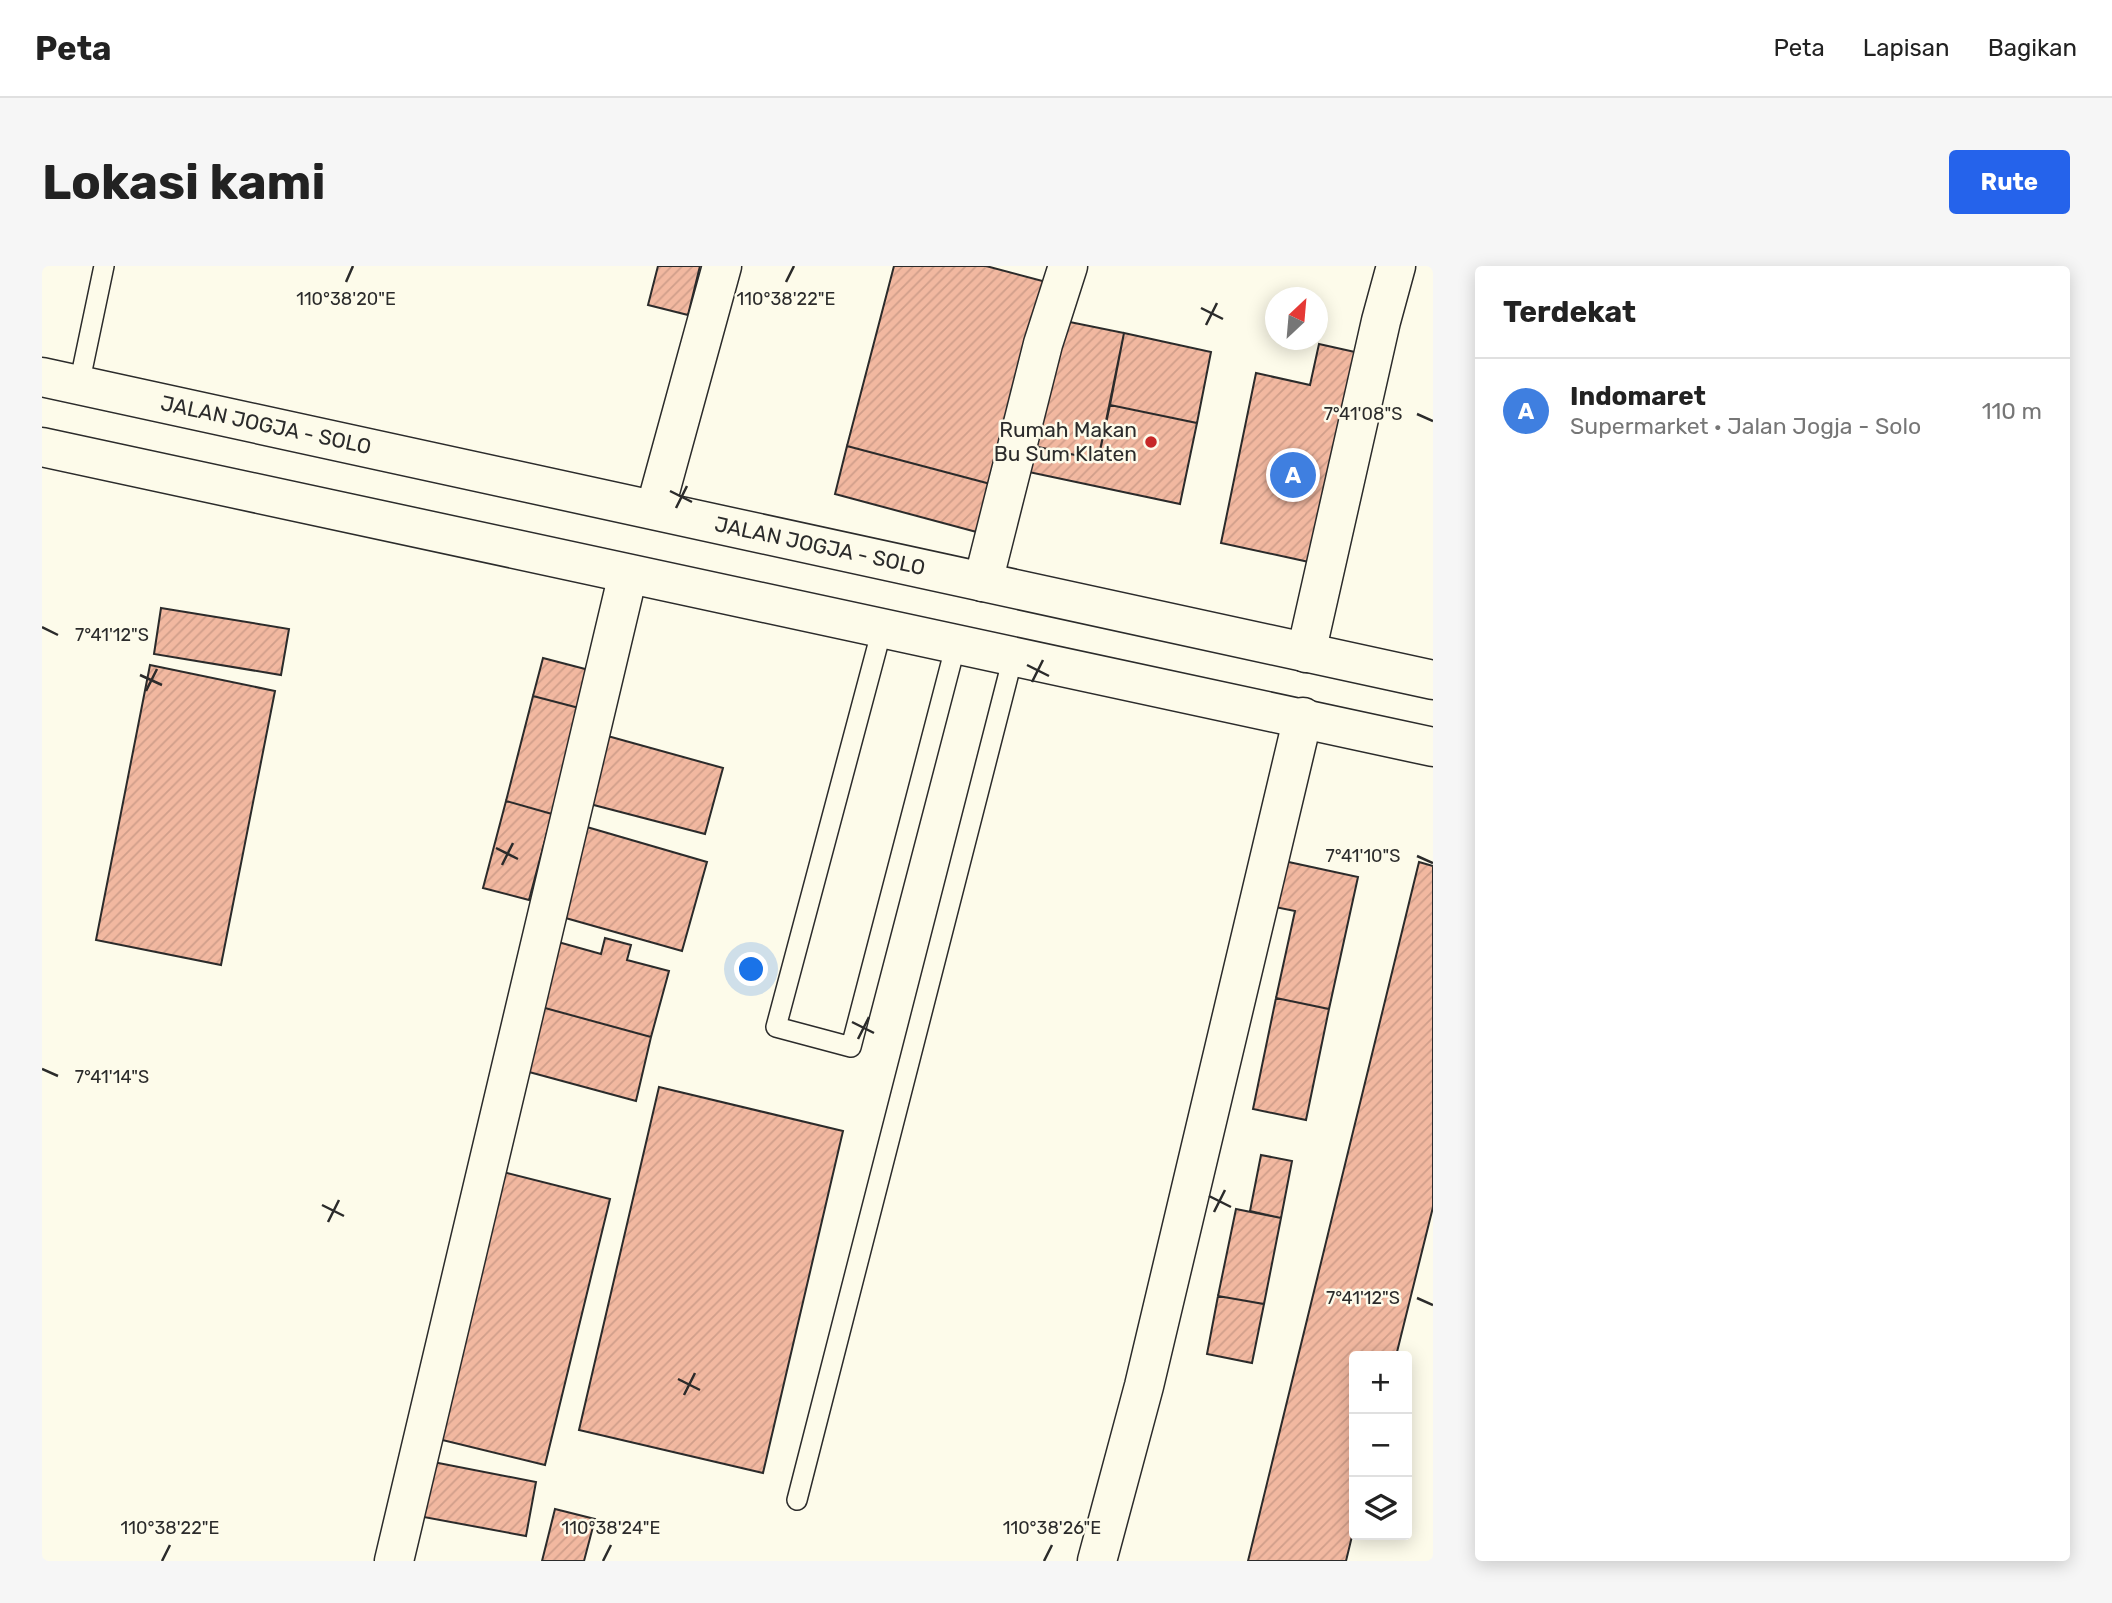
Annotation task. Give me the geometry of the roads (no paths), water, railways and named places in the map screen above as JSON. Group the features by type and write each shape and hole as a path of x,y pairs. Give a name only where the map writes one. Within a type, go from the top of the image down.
{"main road":[{"path":"656,510 722,266"},
{"path":"983,582 1043,344 1068,266"},
{"path":"1306,653 1381,321 1396,266"},
{"name":"JALAN JOGJA - SOLO","path":"42,377 1433,680"},
{"path":"42,447 1433,747"},
{"path":"394,1561 628,574"},
{"path":"1097,1561 1144,1386 1303,717"}],"lane":[{"path":"79,385 104,266"},
{"path":"883,629 776,1027 851,1047 956,644"},
{"path":"797,1500 1013,657"}],"place":[{"name":"Rumah Makan Bu Sum Klaten","path":"1151,442"},
{"name":"Indomaret","path":"1293,475"}]}
